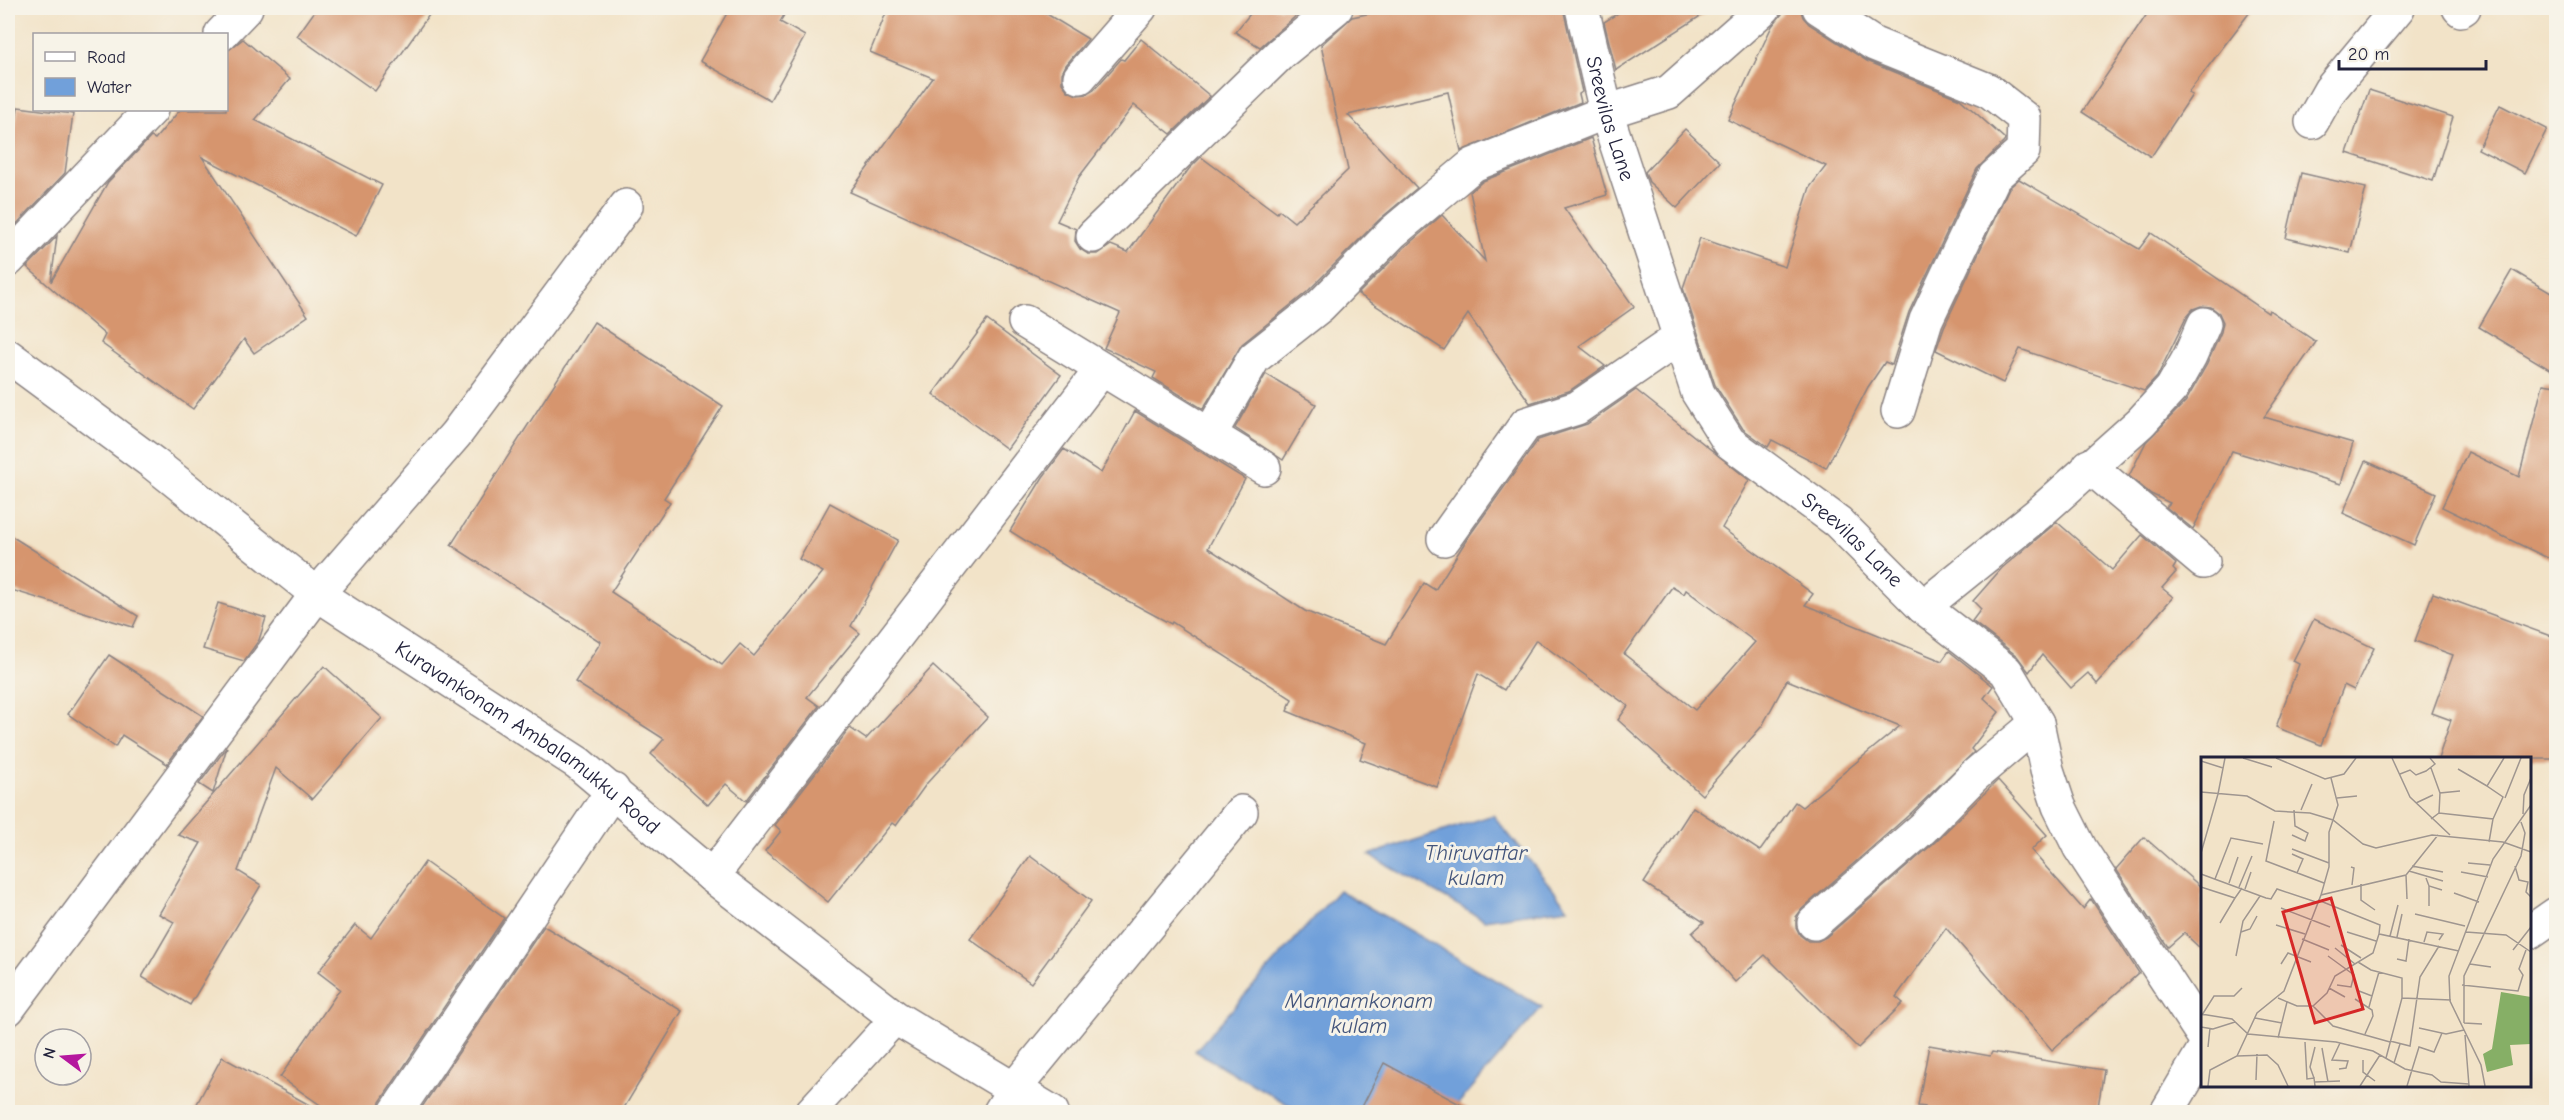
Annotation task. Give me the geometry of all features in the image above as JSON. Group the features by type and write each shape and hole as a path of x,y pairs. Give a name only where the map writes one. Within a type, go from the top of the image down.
{"street":[{"path":"222,33 246,8"},
{"path":"1080,77 1140,8"},
{"path":"1093,236 1281,53 1336,8"},
{"name":"Sreevilas Lane","path":"1582,8 1606,112 1698,393 1729,442 1838,522 1923,607 2006,671 2037,723 2047,770 2059,806 2080,848 2201,1032"},
{"path":"1217,422 1254,358 1320,306 1392,232 1473,165 1606,112 1670,92 1764,8"},
{"path":"1819,8 1874,44 1988,90 2024,118 2023,151 1994,177 1926,320 1898,411"},
{"path":"2312,122 2330,90 2398,8"},
{"path":"2458,8 2461,10 2464,8"},
{"path":"8,260 150,111"},
{"path":"8,1009 317,594 456,434 626,206"},
{"path":"1025,322 1264,468"},
{"path":"1923,607 2038,514 2089,466 2141,422 2172,388 2204,324"},
{"path":"1444,539 1526,424 1577,408 1679,338"},
{"name":"Kuravankonam Ambalamukku Road","path":"8,356 153,463 317,594 578,763 712,876 1007,1101 1052,1113"},
{"path":"712,876 1101,370"},
{"path":"2089,466 2203,562"},
{"path":"1814,923 1923,828 1974,776 2037,723"},
{"path":"396,1113 612,790"},
{"path":"1007,1101 1241,812"},
{"path":"2531,931 2556,914"},
{"path":"2167,1113 2201,1055"}],"lane":[{"path":"810,1113 896,1018"}],"water":[{"name":"Thiruvattar kulam","path":"1493,815 1568,908 1484,920 1369,855"},
{"name":"Mannamkonam kulam","path":"1339,890 1542,1007 1451,1112 1354,1112 1351,1110 1301,1112 1195,1051"}],"building":[{"path":"317,8 434,8 375,91 297,36"},
{"path":"730,8 788,8 780,22 805,36 770,100 700,61"},
{"path":"888,8 1037,8 1088,39 1062,73 1062,83 1068,91 1077,95 1087,94 1094,90 1141,39 1210,96 1171,134 1134,105 1079,177 1057,221 1076,229 1075,241 1080,249 1088,254 1098,254 1111,245 1128,252 1189,169 1201,157 1277,213 1279,210 1294,222 1348,170 1321,45 1352,17 1396,8 1563,8 1582,92 1579,94 1581,102 1461,151 1448,92 1348,115 1417,188 1380,219 1307,292 1242,344 1203,409 1153,378 1156,372 1104,348 1120,313 850,192 933,78 870,52"},
{"path":"1255,8 1302,8 1260,47 1235,32"},
{"path":"1626,8 1713,8 1616,70 1604,22"},
{"path":"1782,8 1800,8 1809,24 1867,61 1960,99 2005,139 1977,169 1909,312 1892,365 1885,362 1868,387 1826,468 1772,440 1768,447 1743,429 1715,385 1683,288 1700,238 1785,267 1810,187 1826,166 1728,120 1772,26 1782,14"},
{"path":"2151,8 2253,8 2188,93 2192,95 2151,157 2082,112"},
{"path":"243,39 290,79 255,120 382,185 356,236 202,157 308,316 254,353 244,339 193,409 101,343 105,335 27,267 57,236 51,282 108,182 151,137 155,139 179,111 228,111 228,50"},
{"path":"2369,90 2453,117 2433,181 2347,153"},
{"path":"2500,105 2547,129 2525,173 2478,149"},
{"path":"18,107 33,109 33,111 73,114 65,173 8,233 8,159 11,156"},
{"path":"1685,129 1720,162 1677,208 1649,182 1645,172"},
{"path":"1591,138 1607,195 1564,208 1634,307 1579,346 1605,366 1569,391 1530,403 1468,314 1444,350 1358,294 1406,246 1442,215 1485,261 1470,192 1483,181"},
{"path":"2301,173 2366,188 2350,253 2286,238"},
{"path":"2019,179 2139,249 2151,233 2268,313 2269,310 2316,342 2264,417 2353,443 2341,484 2232,451 2193,529 2166,507 2170,503 2151,494 2129,476 2146,442 2186,401 2207,364 2223,322 2219,313 2211,307 2201,306 2193,309 2187,316 2157,377 2144,391 2020,349 2003,383 1936,350 1944,327 2009,188"},
{"path":"2512,270 2556,296 2556,373 2479,327"},
{"path":"987,320 1061,375 1007,449 933,394"},
{"path":"594,322 723,406 664,498 670,502 611,592 722,665 740,644 754,656 823,572 799,559 830,503 898,540 851,626 860,633 807,697 819,706 746,801 726,784 708,805 651,754 664,739 575,682 601,642 451,545"},
{"path":"1266,374 1316,404 1283,460 1235,428"},
{"path":"2543,384 2556,386 2556,562 2442,507 2468,452 2519,477"},
{"path":"1636,390 1749,480 1722,528 1813,594 1805,605 1942,661 1949,651 1993,686 1984,698 1999,712 1971,749 1974,752 1910,814 1802,909 1796,917 1796,927 1800,935 1808,941 1818,941 1826,937 1935,842 1998,780 2047,835 2031,850 2083,909 2091,899 2139,973 2052,1050 1946,928 1896,997 1903,1003 1858,1048 1765,955 1735,982 1692,933 1704,922 1644,883 1693,807 1760,851 1795,802 1802,807 1900,726 1787,680 1762,726 1702,795 1618,720 1628,706 1536,640 1504,690 1478,674 1437,787 1360,759 1366,743 1287,711 1292,699 1172,622 1171,624 1085,578 1010,531 1043,477 1064,449 1101,473 1135,411 1245,479 1208,548 1305,611 1386,644 1424,583 1435,590 1467,539 1538,440 1587,424","holes":["1672,587 1684,594 1686,590 1755,642 1695,710 1624,654"]},
{"path":"2366,461 2436,493 2414,545 2343,513"},
{"path":"2057,522 2112,570 2142,535 2176,564 2173,569 2176,572 2162,588 2173,597 2097,684 2088,673 2071,688 2042,655 2029,672 2017,656 1972,621 1981,609 1973,601 2002,568"},
{"path":"8,534 138,616 133,627 8,589"},
{"path":"2433,593 2556,638 2556,759 2439,757 2451,720 2432,713 2453,655 2415,641"},
{"path":"218,603 266,618 259,640 244,661 203,649"},
{"path":"2314,619 2374,648 2354,690 2344,685 2321,745 2276,727 2299,664 2293,661"},
{"path":"109,655 203,716 167,764 122,735 115,747 68,714"},
{"path":"324,666 382,718 312,799 276,768 238,871 261,885 190,1005 142,977 174,922 159,914 201,843 178,835"},
{"path":"933,666 988,717 927,783 896,826 892,823 828,902 765,851 781,831 775,825 850,728 866,739"},
{"path":"227,747 213,793 199,784"},
{"path":"2144,837 2201,887 2201,949 2184,933 2168,947 2116,869"},
{"path":"1030,856 1091,901 1031,983 970,939"},
{"path":"425,862 504,918 380,1102 378,1113 332,1113 280,1077 340,989 318,972 355,925 371,938"},
{"path":"544,926 682,1011 621,1113 418,1113"},
{"path":"1929,1045 1990,1056 1992,1052 2104,1070 2097,1113 1924,1113 1925,1107 1918,1106"},
{"path":"222,1057 324,1113 192,1113"},
{"path":"1384,1063 1476,1113 1359,1113"}]}
